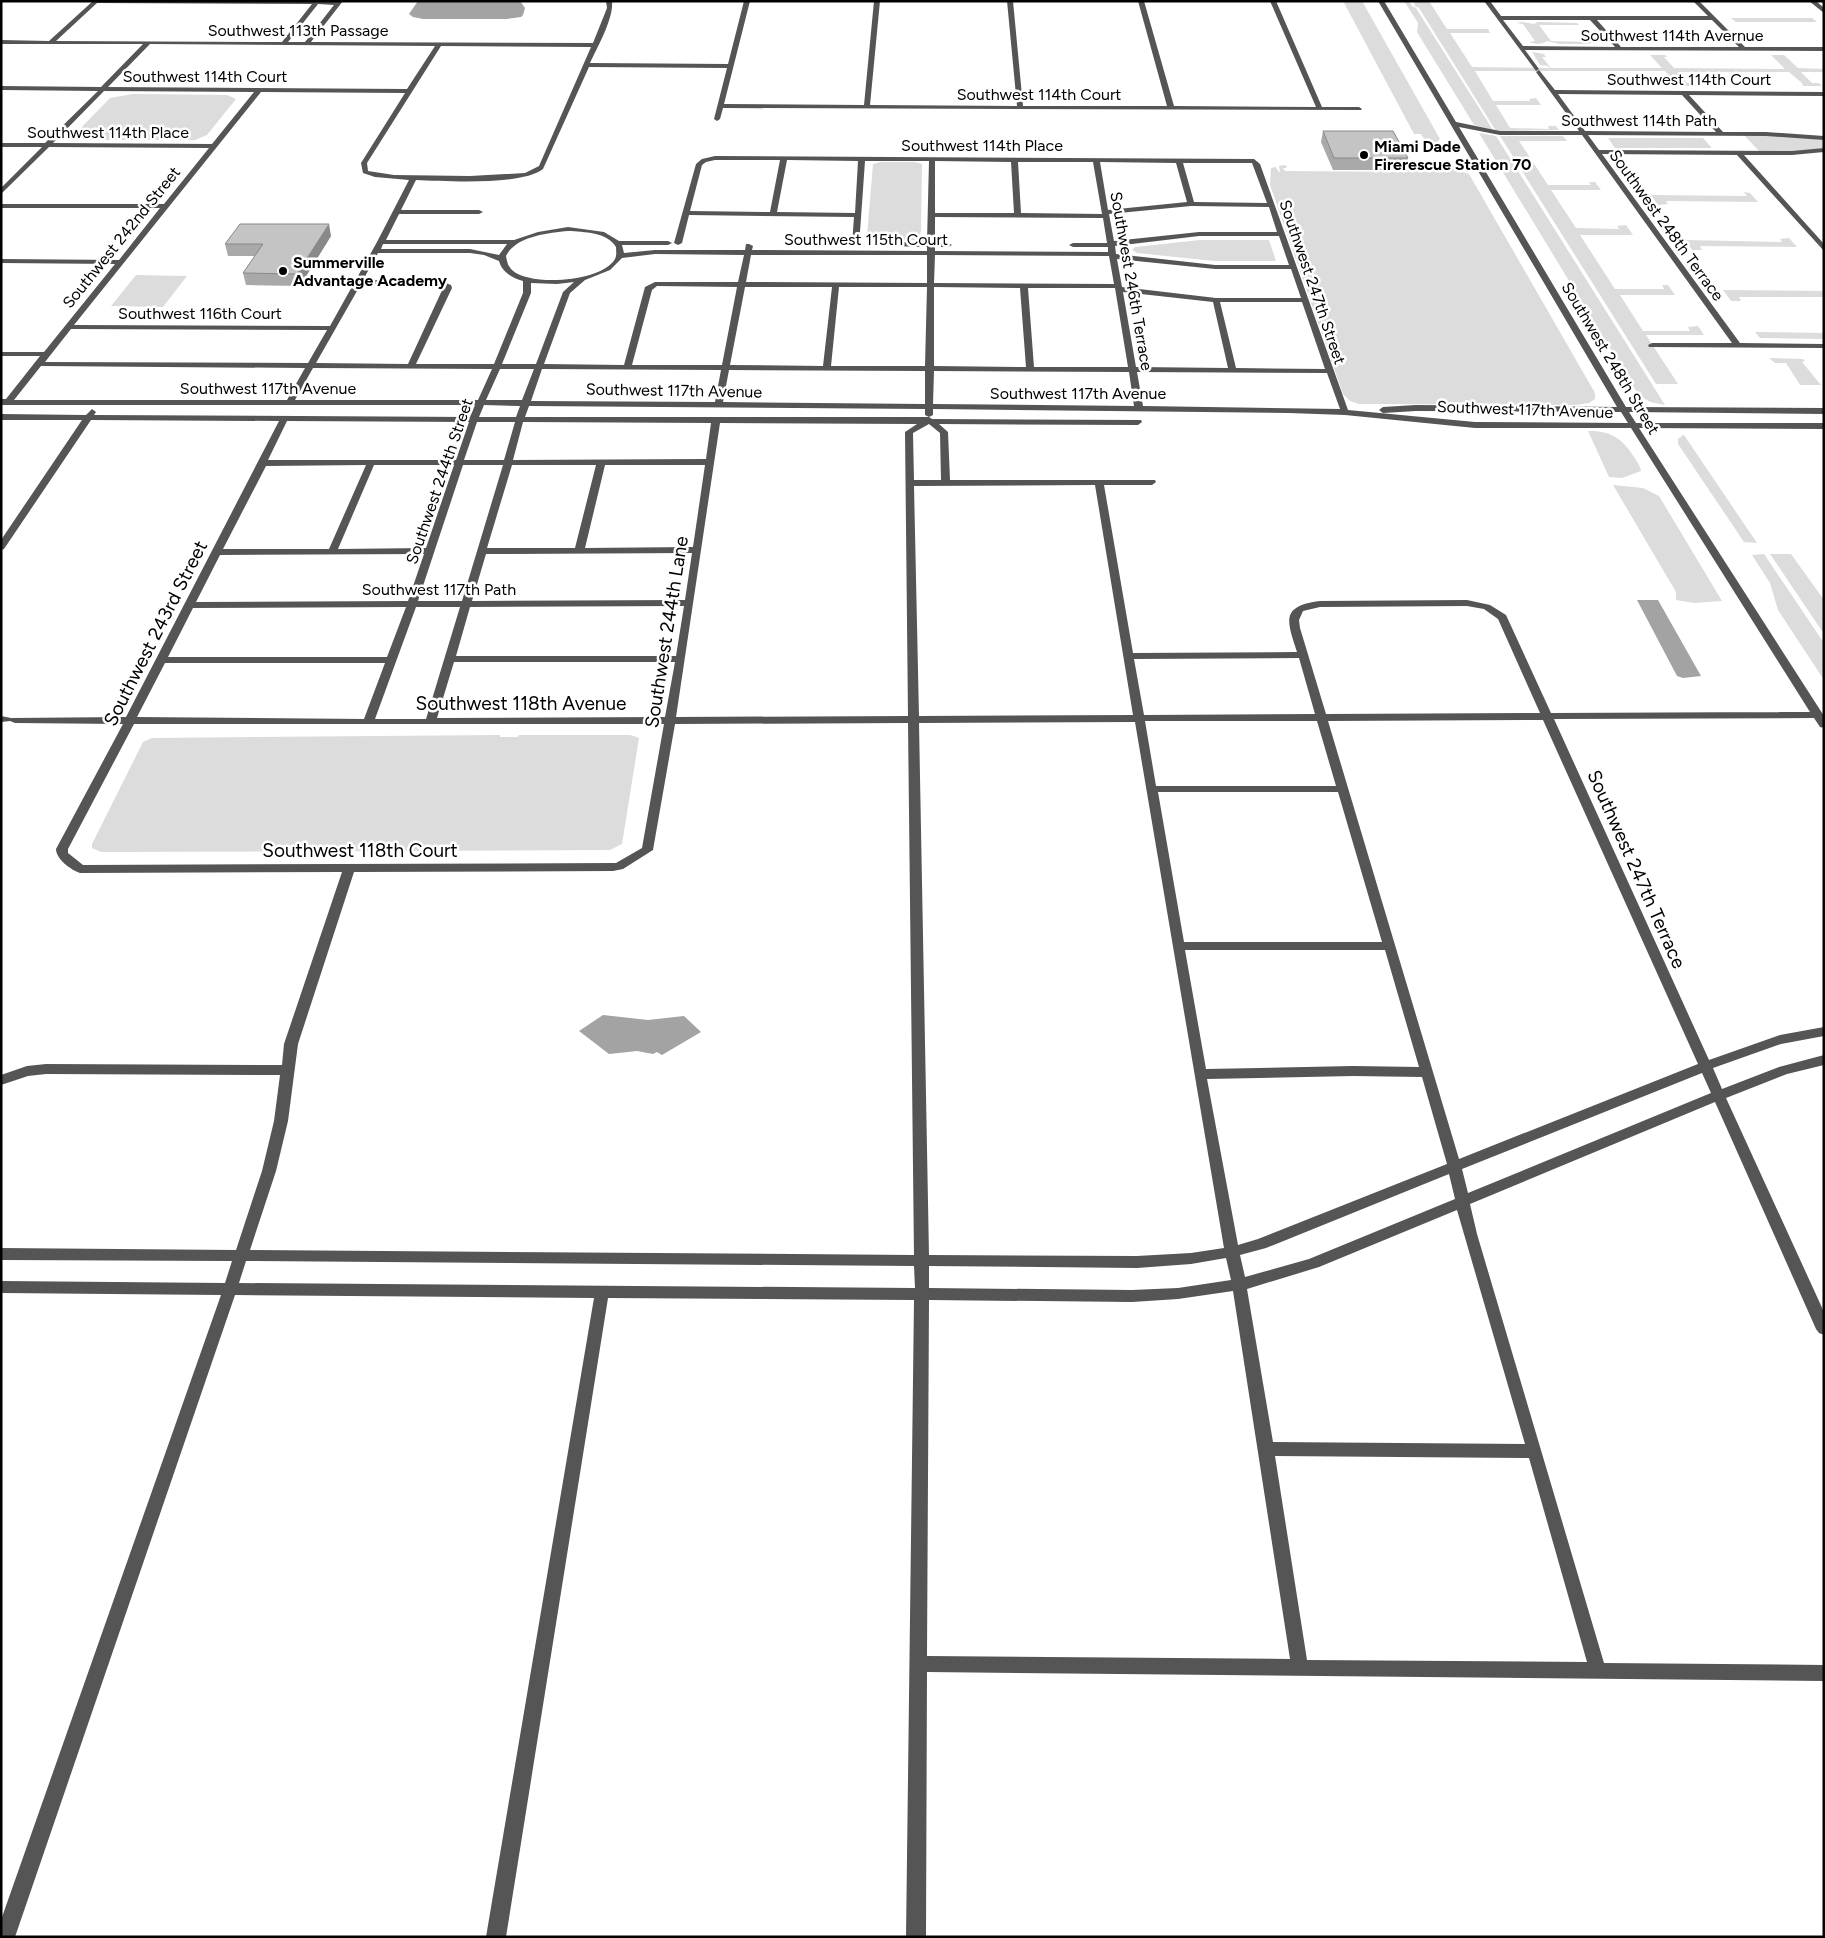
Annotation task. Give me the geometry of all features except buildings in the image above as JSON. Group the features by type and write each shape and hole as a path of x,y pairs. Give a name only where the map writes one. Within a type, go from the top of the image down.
{"street":[{"path":"50,43 96,1 340,2"},
{"path":"439,44 364,163 365,172 378,176 414,177 498,178 528,175 543,166 596,45 609,12 609,1"},
{"path":"717,119 747,1"},
{"path":"868,107 877,1"},
{"path":"1010,1 1020,107"},
{"path":"1141,1 1171,108"},
{"path":"1273,1 1320,109"},
{"name":"Southwest 248th Street","path":"1381,1 1633,426 1824,725"},
{"name":"Southwest 248th Terrace","path":"1487,1 1738,346"},
{"path":"1812,1 1824,11"},
{"path":"283,44 318,2"},
{"path":"306,44 340,2"},
{"path":"1697,2 1743,48"},
{"path":"1499,18 1713,18"},
{"path":"1592,18 1619,48"},
{"name":"Southwest 113th Passage","path":"1,42 596,45"},
{"path":"1,192 148,43"},
{"name":"Southwest 114th Avernue","path":"1521,48 1824,49"},
{"path":"587,65 730,66"},
{"name":"Southwest 114th Court","path":"1,88 410,91"},
{"name":"Southwest 242nd Street","path":"4,402 39,364 259,90"},
{"name":"Southwest 114th Court","path":"1553,92 1822,95"},
{"path":"1684,93 1721,134"},
{"name":"Southwest 114th Court","path":"720,106 1358,109"},
{"name":"Southwest 114th Path","path":"1455,124 1498,133 1789,134 1824,138"},
{"name":"Southwest 114th Place","path":"1,145 214,146"},
{"name":"Southwest 114th Path","path":"1597,152 1798,153 1824,150"},
{"path":"1739,153 1824,249"},
{"name":"Southwest 114th Place","path":"686,214 699,164 711,158 1254,161"},
{"path":"773,214 784,158"},
{"path":"856,244 862,158"},
{"path":"929,420 932,158"},
{"path":"1014,159 1018,216"},
{"name":"Southwest 246th Terrace","path":"1096,159 1139,408"},
{"path":"1178,160 1190,204"},
{"name":"Southwest 247th Street","path":"1254,161 1257,164 1345,412"},
{"path":"290,402 381,242 414,177"},
{"path":"931,215 1106,214 1190,204 1271,205"},
{"path":"1,206 164,206"},
{"path":"397,212 480,212"},
{"path":"678,244 686,214 858,215"},
{"path":"502,259 506,250 516,242 537,234 568,230 598,233 618,243 688,244"},
{"path":"1065,245 1111,244 1199,234 1282,234"},
{"path":"381,242 516,242"},
{"path":"376,250 470,251 485,253 502,259 508,270 526,279 548,282 582,279 608,268 619,256 618,243"},
{"name":"Southwest 115th Court","path":"847,244 866,244"},
{"name":"Southwest 115th Court","path":"875,244 1112,255 1215,267 1293,267"},
{"name":"Southwest 115th Court","path":"619,256 750,246 957,245"},
{"path":"718,406 750,246"},
{"path":"1,261 119,262"},
{"name":"Southwest 244th Street","path":"368,722 430,552 455,463 527,293 526,279"},
{"path":"432,721 482,551 512,462 520,418 525,403 567,292 582,279"},
{"path":"358,282 438,282 448,285 411,366"},
{"path":"627,367 650,286 662,284 1024,285 1118,288 1216,300 1305,300"},
{"path":"827,368 836,284"},
{"path":"1024,285 1030,370"},
{"path":"1216,300 1233,371"},
{"name":"Southwest 116th Court","path":"69,327 332,328"},
{"path":"1652,345 1824,346"},
{"path":"1,354 47,354"},
{"path":"39,364 1330,371"},
{"name":"Southwest 117th Avenue","path":"4,402 525,403 1139,408 1345,412 1475,424 1824,426"},
{"path":"1,547 99,403"},
{"name":"Southwest 117th Avenue","path":"1345,412 1416,408 1622,408 1824,411"},
{"name":"Southwest 117th Avenue","path":"1,417 1138,422"},
{"name":"Southwest 243rd Street","path":"70,861 62,854 62,850 130,722 284,417"},
{"name":"Southwest 244th Lane","path":"647,850 681,659 716,420"},
{"path":"929,420 944,432 946,482"},
{"path":"916,1937 922,1260 909,432 929,420"},
{"path":"579,551 600,462"},
{"path":"260,463 710,462"},
{"path":"332,552 371,463"},
{"path":"909,482 1152,482"},
{"path":"1099,482 1200,1074 1232,1253 1240,1285 1300,1669"},
{"path":"482,551 697,550"},
{"path":"215,552 430,552"},
{"name":"Southwest 117th Path","path":"189,605 689,603"},
{"name":"Southwest 247th Terrace","path":"1302,655 1293,619 1297,610 1304,606 1320,604 1467,603 1487,607 1499,614 1504,621 1548,717 1824,1329"},
{"path":"1130,656 1302,655 1450,1149 1461,1201 1598,1671"},
{"path":"450,659 681,659"},
{"path":"161,660 391,660"},
{"name":"Southwest 118th Avenue","path":"7,719 130,722 368,722 1817,715"},
{"path":"1152,789 1342,789"},
{"name":"Southwest 118th Court","path":"70,861 84,870 613,867 619,866 647,850"},
{"path":"5,1937 242,1255 276,1146 291,1044 349,868"},
{"path":"1178,946 1389,946"},
{"path":"1,1254 1145,1262 1198,1258 1232,1253 1291,1233 1706,1066 1760,1046 1824,1031"},
{"path":"1,1287 1156,1296 1240,1285 1287,1273 1719,1095 1784,1070 1824,1060"},
{"path":"1,1080 27,1071 46,1069 286,1070"},
{"path":"1200,1074 1353,1071 1427,1072"},
{"path":"496,1937 602,1292"},
{"path":"1266,1449 1535,1451"},
{"path":"918,1664 1824,1673"}],"shaded area":[{"path":"418,1 520,1 525,8 521,17 507,19 423,19 409,14"},
{"path":"1343,1 1362,1 1440,139 1437,142 1426,142 1421,134 1414,134"},
{"path":"1404,1 1409,1 1416,8 1493,130 1474,125 1417,32 1418,23"},
{"path":"1414,1 1429,1 1447,29 1488,29 1490,33 1450,33 1472,67 1550,68 1540,65 1532,52 1544,54 1546,57 1542,57 1551,68 1662,68 1650,55 1665,55 1667,57 1664,57 1674,68 1785,69 1771,55 1784,55 1798,68 1824,69 1824,72 1801,72 1812,83 1819,83 1822,86 1803,86 1789,72 1678,72 1686,82 1698,86 1677,86 1665,71 1475,71 1493,101 1530,101 1529,99 1536,98 1541,105 1496,105 1510,128 1549,129 1548,126 1556,126 1559,130 1496,131 1419,8 1415,6"},
{"path":"1731,18 1812,18 1817,22 1736,22"},
{"path":"1538,22 1577,23 1579,25 1539,25 1551,41 1593,42 1589,44 1560,44 1547,41 1540,44 1531,43 1529,42 1535,41 1523,24 1516,23 1534,24"},
{"path":"133,94 227,95 236,99 207,135 195,140 89,140 72,137 110,98"},
{"path":"1479,133 1496,136 1665,405 1650,402 1638,394"},
{"path":"1744,135 1824,140 1824,148 1797,151 1759,151"},
{"path":"1500,136 1563,136 1567,141 1519,141 1548,185 1591,185 1589,182 1595,182 1601,190 1551,190 1576,228 1619,229 1617,226 1626,225 1633,235 1580,235 1615,289 1664,289 1662,285 1668,285 1675,295 1620,295 1643,331 1690,331 1688,327 1698,326 1704,335 1646,335 1678,384 1656,384"},
{"path":"1608,138 1703,138 1712,148 1615,148"},
{"path":"881,162 915,162 922,164 921,230 919,240 876,241 867,236 873,164"},
{"path":"1279,166 1287,166 1283,168 1285,171 1408,172 1405,166 1414,166 1416,171 1433,171 1431,166 1435,166 1438,172 1442,172 1439,166 1469,174 1595,393 1595,399 1589,403 1576,405 1359,404 1350,401 1343,394 1270,185 1271,168 1276,167 1280,172"},
{"path":"1744,192 1750,193 1758,202 1666,201 1668,204 1658,205 1651,195 1747,196"},
{"path":"1789,238 1797,247 1700,246 1702,250 1692,250 1685,240 1782,242 1780,239"},
{"path":"1200,240 1269,240 1276,261 1214,261 1137,253 1132,250 1135,247"},
{"path":"136,275 187,276 163,307 111,306"},
{"path":"1723,290 1824,291 1824,297 1739,297 1741,301 1731,301"},
{"path":"1755,332 1824,333 1824,339 1760,338"},
{"path":"1769,358 1803,359 1805,361 1802,362 1821,385 1800,385 1786,363 1775,363"},
{"path":"1588,431 1603,432 1615,437 1630,451 1639,464 1641,471 1622,478 1609,477"},
{"path":"1683,435 1757,543 1744,542 1678,444 1678,439"},
{"path":"1613,485 1643,488 1659,496 1722,601 1694,603 1676,600 1676,592"},
{"path":"1764,554 1824,643 1824,680 1778,610 1770,583 1752,555"},
{"path":"1770,554 1791,554 1824,600 1824,634"},
{"path":"1637,600 1658,600 1701,676 1683,678 1677,676"},
{"path":"500,735 500,737 518,737 519,735 630,735 639,738 622,844 610,850 101,852 92,848 92,844 143,742 152,738"},
{"path":"603,1015 648,1020 684,1016 701,1032 662,1055 657,1052 653,1054 637,1051 609,1054 579,1031"}],"place":[{"name":"Miami Dade Firerescue Station 70","path":"1364,155"},
{"name":"Summerville Advantage Academy","path":"283,271"}]}
